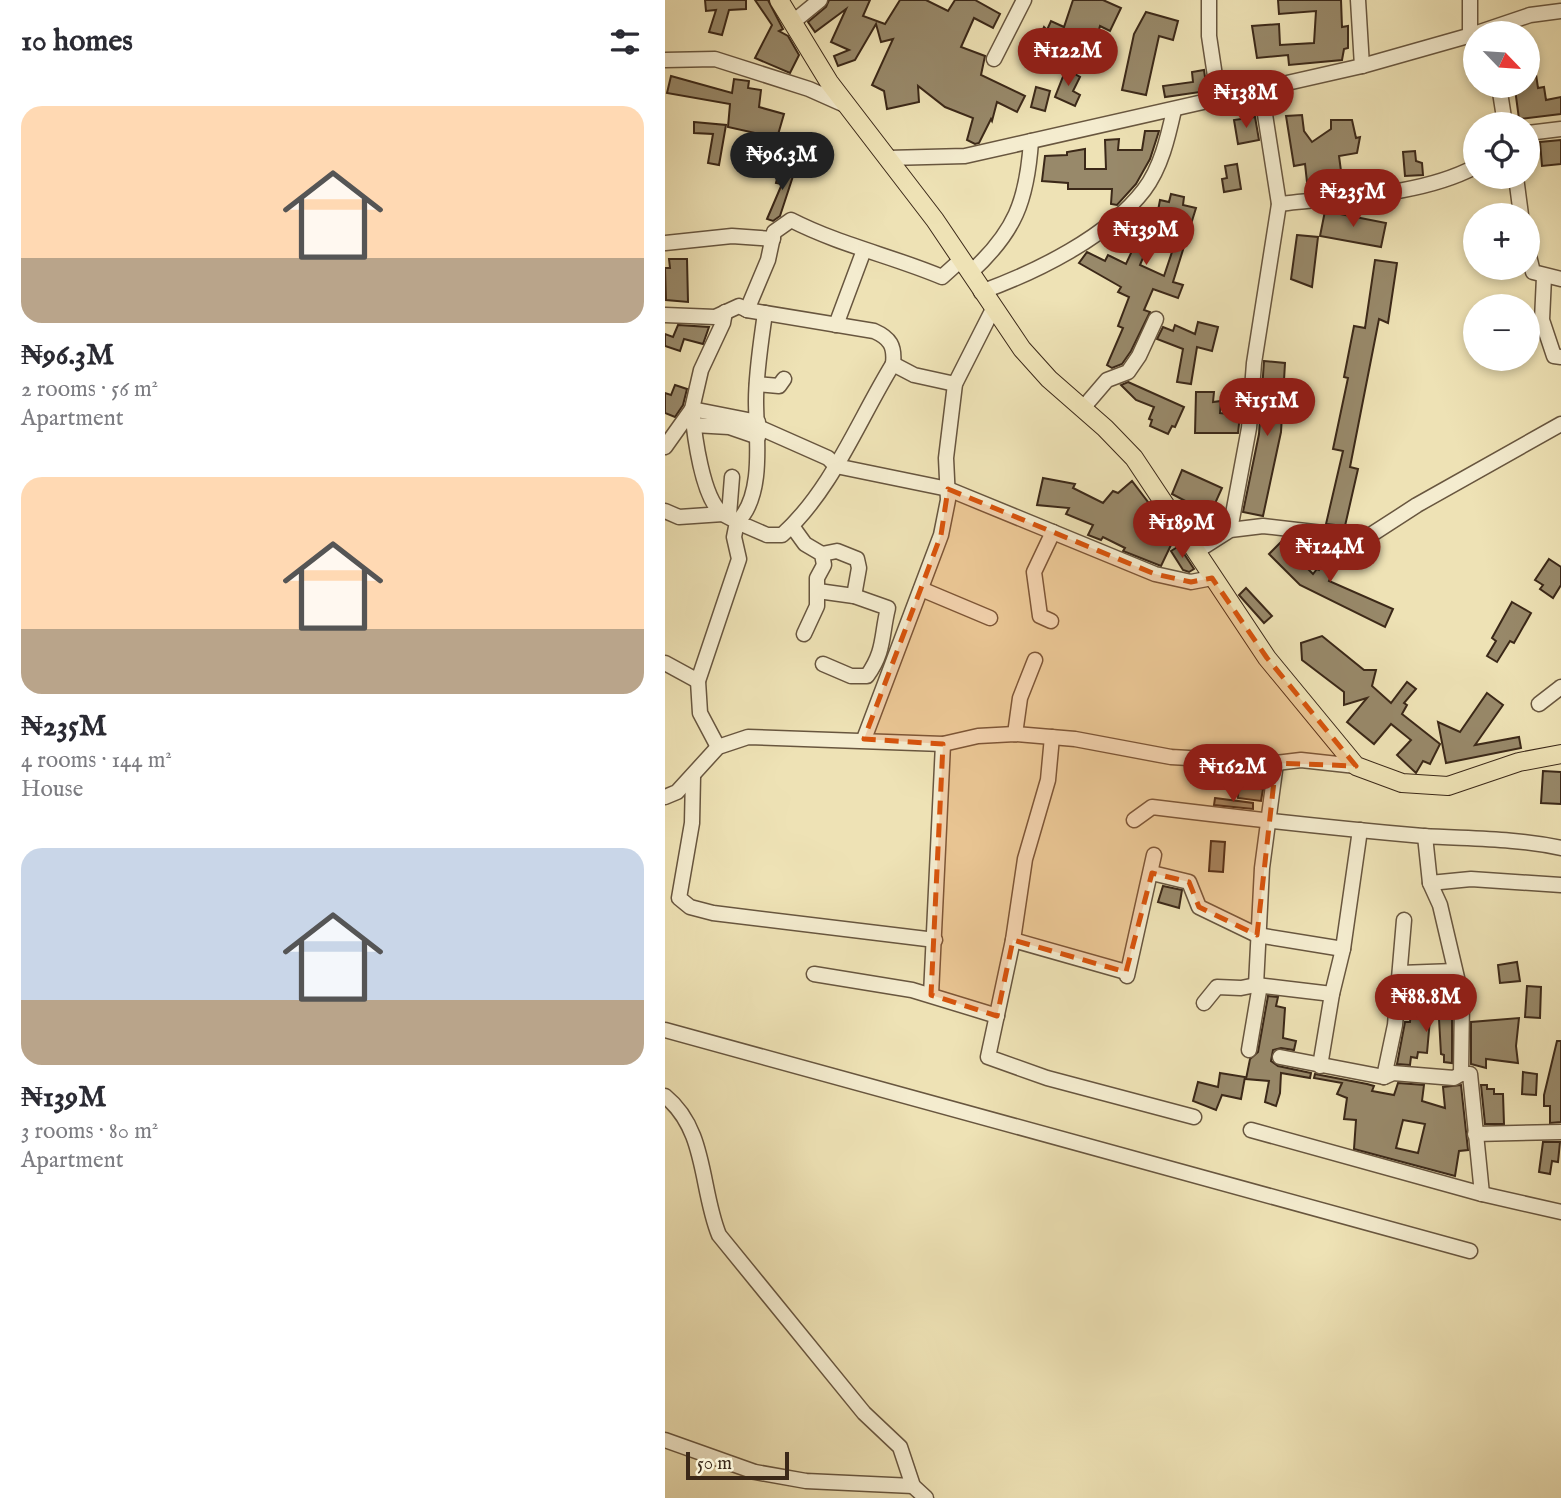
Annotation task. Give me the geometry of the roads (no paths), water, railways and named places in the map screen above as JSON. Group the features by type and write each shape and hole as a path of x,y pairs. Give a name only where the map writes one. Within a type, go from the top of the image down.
{"main road":[{"path":"779,0 845,105 888,158 966,266 993,309 1031,359 1134,458 1267,658 1356,766 1402,783 1448,786 1519,762 1561,754"}],"street":[{"path":"793,22 820,0"},
{"path":"994,59 1024,0"},
{"path":"1209,0 1209,36 1218,96"},
{"path":"1358,0 1362,66"},
{"path":"1470,0 1477,21"},
{"path":"1514,21 1530,15 1561,11"},
{"path":"888,158 965,156 1174,110 1218,96 1362,66 1463,38"},
{"path":"665,60 715,59 809,89 845,105"},
{"path":"1230,530 1249,428 1254,363 1279,204 1261,89"},
{"path":"981,292 1058,258 1129,207 1146,188 1159,163 1174,110"},
{"path":"1540,132 1561,129"},
{"path":"747,310 774,232 791,220 823,236 898,258 942,277 966,266 1007,236 1018,214 1029,176 1031,141"},
{"path":"1279,204 1420,187 1463,173"},
{"path":"665,243 731,236 773,239"},
{"path":"836,325 865,250"},
{"path":"1540,276 1561,279"},
{"path":"1544,278 1542,320 1554,356 1561,357"},
{"path":"665,315 715,317 739,306 747,310 836,325 886,337 895,351 893,364 836,466 782,536 767,535 730,517 713,499 702,470 692,409 701,370 726,312"},
{"path":"864,739 941,535 948,489 946,458 955,384 993,309"},
{"path":"665,511 679,517 730,517 749,505 758,429 757,384 765,313"},
{"path":"1083,408 1107,380 1128,372 1139,356 1156,319"},
{"path":"893,364 914,375 955,384"},
{"path":"757,384 779,386 784,379"},
{"path":"692,409 758,429 828,458 836,466 948,489 1156,574 1191,582 1212,578"},
{"path":"665,447 692,409"},
{"path":"1197,551 1230,530 1263,526 1366,538 1417,505 1561,424"},
{"path":"694,425 758,429"},
{"path":"718,747 700,713 698,681 739,559 730,517 732,477"},
{"path":"792,526 805,544 822,554 837,551 857,559 859,568 854,596"},
{"path":"1051,621 1040,616 1034,572 1053,532"},
{"path":"804,634 817,607 817,578 824,565 822,554"},
{"path":"921,589 990,618"},
{"path":"818,591 854,596 888,608 883,628 884,644 876,664 867,676 859,676 823,664"},
{"path":"1015,734 1020,698 1035,660"},
{"path":"665,663 698,681"},
{"path":"1539,704 1561,687"},
{"path":"665,797 677,792 718,747 748,737 864,739 943,744 978,736 1015,734 1052,737 1171,757 1276,762 1301,760 1356,766"},
{"path":"1052,737 1048,780 1025,859 1013,940 988,1057 1047,1078 1194,1117"},
{"path":"931,995 943,744"},
{"path":"1249,1051 1258,985 1257,935 1276,762"},
{"path":"693,776 692,823 678,887 679,898 690,907 713,913 935,940"},
{"path":"1134,820 1152,807 1214,816 1268,819 1360,830 1531,842 1561,848"},
{"path":"1320,1066 1332,994 1343,949 1360,830"},
{"path":"1425,836 1430,883 1440,905 1462,999 1461,1074"},
{"path":"1013,940 1127,974 1154,855"},
{"path":"1152,873 1189,882 1199,907 1257,935 1343,949"},
{"path":"1430,883 1471,879 1561,885"},
{"path":"1384,1077 1395,1025 1403,920"},
{"path":"1400,972 1455,971"},
{"path":"814,974 931,995 997,1016"},
{"path":"1204,1003 1217,988 1258,985 1332,994"},
{"path":"665,1030 1470,1251"},
{"path":"1280,1057 1384,1077 1393,1073 1454,1077 1470,1074 1482,1194"},
{"path":"665,1096 692,1127 708,1208 719,1235 864,1413 900,1447 913,1486 926,1498"},
{"path":"1251,1130 1482,1194 1561,1212"},
{"path":"1475,1134 1561,1132"},
{"path":"665,1440 755,1472 806,1481 913,1486"}]}
